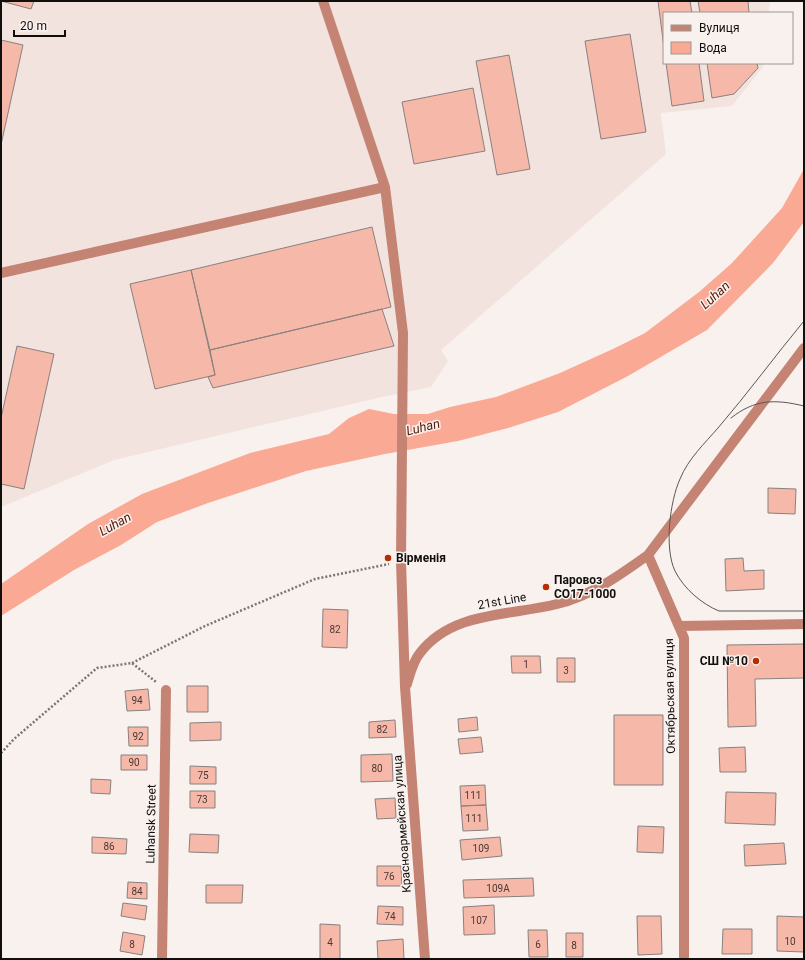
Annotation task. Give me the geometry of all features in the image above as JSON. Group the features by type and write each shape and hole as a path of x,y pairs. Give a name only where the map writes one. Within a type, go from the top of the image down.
{"street":[{"name":"Красноармейская улица","path":"323,1 385,187 403,333 401,562 405,687 425,959"},
{"path":"1,273 385,187"},
{"path":"648,555 804,348"},
{"name":"Октябрьская вулиця","path":"648,555 684,638 684,959"},
{"name":"21st Line","path":"405,687 419,654 437,635 469,620 558,604 587,593 616,577 648,555"},
{"path":"679,626 804,624"},
{"name":"Luhansk Street","path":"162,959 166,690"}],"path":[{"path":"1,753 14,739 97,668 132,663 205,626 315,579 401,562"},
{"path":"132,663 166,690"}],"shaded area":[{"path":"1,1 770,1 769,12 663,12 663,64 763,64 763,67 732,106 661,113 666,154 441,350 448,361 431,387 382,397 114,460 1,507"}],"water":[{"name":"Luhan","path":"804,169 804,222 773,263 707,330 628,376 558,412 508,428 458,441 385,454 306,471 208,503 157,522 121,545 74,570 1,616 1,584 88,524 142,494 250,453 329,434 349,418 369,409 394,414 428,414 450,407 496,397 560,373 645,333 699,292 732,263 782,208"}],"building":[{"path":"1,1 34,1 31,9"},
{"path":"658,1 690,1 692,12 663,12 663,40"},
{"path":"698,1 748,1 749,12 700,12"},
{"path":"630,34 646,132 601,139 585,41"},
{"path":"1,40 23,45 1,145"},
{"path":"509,55 530,169 497,175 476,61"},
{"path":"666,64 699,64 704,101 672,106"},
{"path":"707,64 757,64 758,68 734,94 712,98"},
{"path":"473,88 485,151 414,164 402,102"},
{"path":"372,227 391,307 210,350 191,270"},
{"path":"191,270 215,375 155,389 130,284"},
{"path":"382,309 394,346 213,388 208,377 215,375 210,350"},
{"path":"17,346 54,354 24,489 1,484 1,418"},
{"path":"768,488 796,489 795,514 768,513"},
{"path":"743,558 744,571 764,570 764,589 726,591 725,559"},
{"path":"323,609 348,610 347,648 322,647"},
{"path":"804,644 804,678 755,679 756,726 728,727 727,645"},
{"path":"511,656 540,656 541,673 512,673"},
{"path":"557,658 575,658 575,682 557,682"},
{"path":"187,686 208,686 208,712 187,712"},
{"path":"148,689 150,710 127,711 125,691"},
{"path":"614,715 663,715 663,785 614,785"},
{"path":"477,717 478,730 459,732 458,719"},
{"path":"395,720 396,737 369,738 369,722"},
{"path":"221,722 221,740 190,741 190,723"},
{"path":"128,727 148,727 148,746 129,746"},
{"path":"481,737 483,752 460,754 458,739"},
{"path":"745,747 746,772 720,772 719,748"},
{"path":"392,754 393,781 361,782 361,755"},
{"path":"121,755 147,755 147,770 121,770"},
{"path":"190,766 216,767 216,784 190,784"},
{"path":"91,779 111,780 110,794 91,793"},
{"path":"485,785 486,805 461,806 460,786"},
{"path":"190,791 215,791 215,808 190,808"},
{"path":"726,792 776,793 775,825 725,823"},
{"path":"395,798 396,818 377,819 375,799"},
{"path":"486,805 488,830 463,831 461,806"},
{"path":"638,826 664,827 663,853 637,852"},
{"path":"190,834 219,835 218,853 189,852"},
{"path":"92,837 127,839 126,854 92,853"},
{"path":"500,837 502,856 462,860 460,840"},
{"path":"784,843 786,864 745,866 744,845"},
{"path":"377,866 401,866 402,886 377,886"},
{"path":"533,878 534,896 464,898 463,880"},
{"path":"128,882 147,883 147,899 127,898"},
{"path":"206,885 243,885 242,903 206,903"},
{"path":"123,903 147,906 145,920 121,916"},
{"path":"494,905 495,934 464,935 463,907"},
{"path":"378,906 403,907 403,925 377,924"},
{"path":"637,916 661,916 662,954 638,955"},
{"path":"777,916 804,917 804,952 777,951"},
{"path":"320,924 340,925 340,959 320,959"},
{"path":"723,929 752,929 752,954 722,954"},
{"path":"528,930 547,930 548,957 529,957"},
{"path":"123,932 145,936 142,955 120,951"},
{"path":"566,933 583,933 583,957 566,957"},
{"path":"403,939 404,959 378,959 377,941"}],"tram line":[{"path":"804,321 687,465 676,488 673,499 669,538 672,561 679,578 688,590 713,608 719,611 804,611"},
{"path":"731,418 748,407 766,402 784,402 804,406"}],"place":[{"name":"Вірменія","path":"388,558"},
{"name":"Паровоз СО17-1000","path":"546,587"},
{"name":"СШ №10","path":"756,661"}]}
